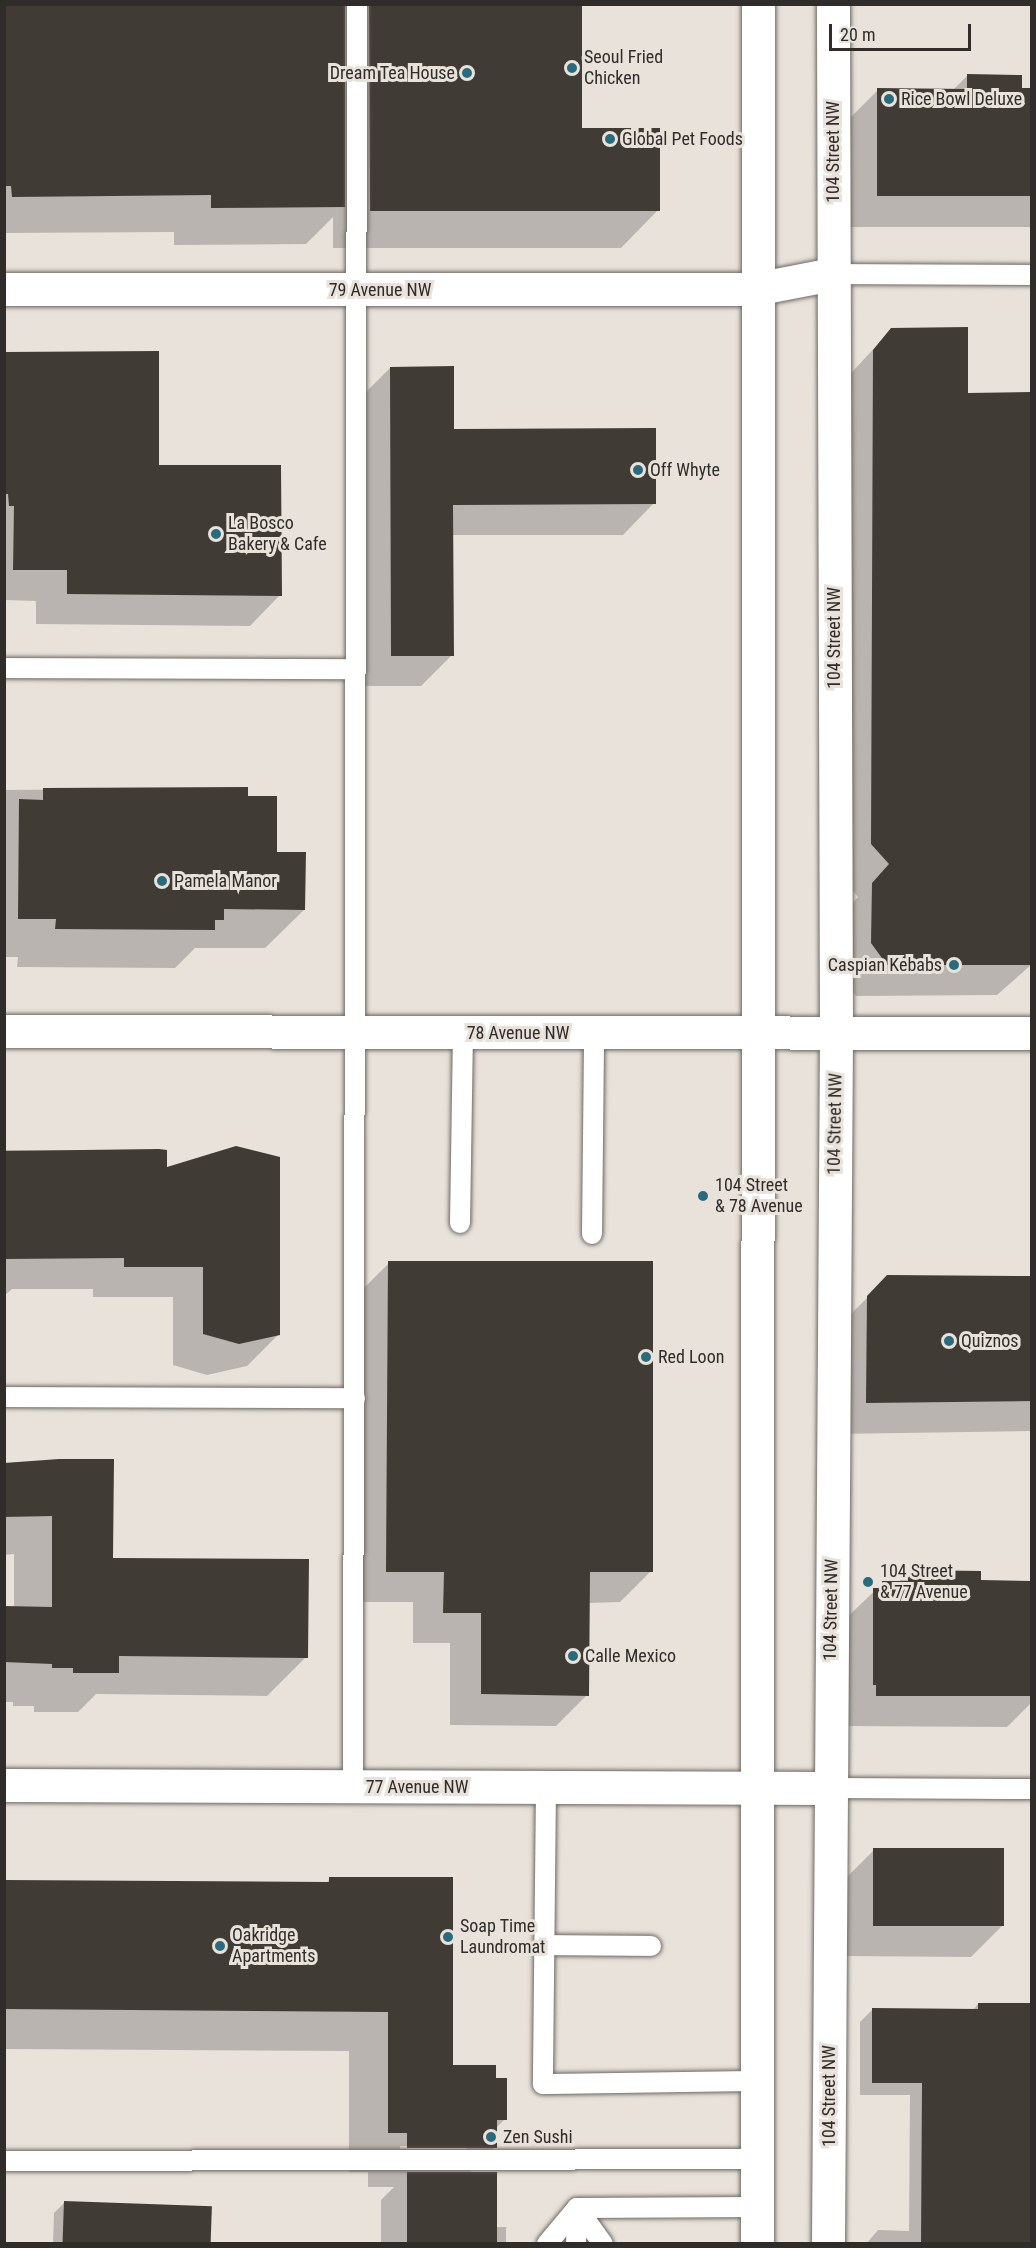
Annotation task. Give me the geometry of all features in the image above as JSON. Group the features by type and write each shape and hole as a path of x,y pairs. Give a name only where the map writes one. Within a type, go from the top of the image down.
{"street":[{"path":"757,2244 759,1787 755,289 758,4"},
{"name":"104 Street NW","path":"828,2244 836,1033 833,4"},
{"name":"79 Avenue NW","path":"4,289 356,291 755,289 832,274"},
{"name":"78 Avenue NW","path":"4,1031 594,1034 1032,1033"},
{"name":"77 Avenue NW","path":"4,1785 830,1788"}],"lane":[{"path":"353,1786 357,4"},
{"path":"832,274 1032,275"},
{"path":"4,668 354,669"},
{"path":"460,1223 463,1033"},
{"path":"592,1234 594,1034"},
{"path":"4,1397 355,1398"},
{"path":"546,1787 543,2084 758,2081"},
{"path":"830,1788 1032,1789"},
{"path":"545,1945 651,1946"},
{"path":"4,2161 758,2159"},
{"path":"547,2244 577,2208 758,2207"},
{"path":"576,2244 577,2208"},
{"path":"577,2208 603,2244"}],"building":[{"path":"4,4 345,4 345,207 211,208 211,195 12,197 11,186 4,186"},
{"path":"369,4 582,4 582,128 660,128 660,211 370,211"},
{"path":"967,74 1022,75 1022,88 1032,88 1032,196 877,196 877,88 967,89"},
{"path":"968,327 968,393 1032,392 1032,965 887,965 871,943 872,883 889,864 871,844 873,350 891,328"},
{"path":"159,351 159,465 281,465 282,596 67,594 67,570 13,570 14,506 9,506 8,494 4,494 4,352"},
{"path":"454,366 454,429 656,428 656,504 453,505 454,656 391,656 390,367"},
{"name":"Pamela Manor","path":"248,787 248,796 277,796 277,852 306,852 305,910 224,909 224,920 215,920 215,930 55,929 56,919 18,919 19,799 43,800 43,788"},
{"path":"236,1146 280,1157 280,1335 239,1344 203,1334 203,1267 124,1267 124,1258 4,1259 4,1151 159,1149 167,1150 167,1167"},
{"path":"388,1261 653,1261 653,1572 590,1572 589,1696 481,1694 481,1613 443,1613 444,1572 386,1572"},
{"path":"887,1275 1032,1276 1032,1401 866,1403 867,1296"},
{"path":"59,1459 114,1459 113,1558 309,1559 308,1658 119,1656 119,1673 73,1673 73,1668 52,1668 52,1664 4,1662 4,1606 52,1607 52,1516 4,1517 4,1463"},
{"path":"908,1570 981,1571 981,1580 1032,1581 1032,1696 876,1696 876,1685 873,1685 873,1588 882,1588 882,1581 908,1581"},
{"path":"873,1848 1004,1848 1004,1926 873,1926"},
{"path":"329,1877 453,1877 453,2065 496,2065 496,2078 507,2078 507,2120 497,2120 497,2148 407,2148 407,2133 388,2133 388,2012 4,2009 4,1880 329,1882"},
{"path":"978,2003 1032,2003 1032,2244 921,2244 922,2083 872,2083 872,2008 978,2009"},
{"path":"407,2172 497,2172 497,2244 407,2244"},
{"path":"64,2201 212,2206 211,2244 63,2242"}],"place":[{"name":"Seoul Fried Chicken","path":"572,68"},
{"name":"Dream Tea House","path":"467,73"},
{"name":"Rice Bowl Deluxe","path":"889,99"},
{"name":"Global Pet Foods","path":"610,139"},
{"name":"Off Whyte","path":"638,470"},
{"name":"La Bosco Bakery & Cafe","path":"216,534"},
{"name":"Pamela Manor","path":"162,881"},
{"name":"Caspian Kebabs","path":"954,965"},
{"name":"104 Street & 78 Avenue","path":"703,1196"},
{"name":"Quiznos","path":"949,1341"},
{"name":"Red Loon","path":"646,1357"},
{"name":"104 Street & 77 Avenue","path":"868,1582"},
{"name":"Calle Mexico","path":"573,1656"},
{"name":"Soap Time Laundromat","path":"448,1937"},
{"name":"Oakridge Apartments","path":"220,1946"},
{"name":"Zen Sushi","path":"491,2137"}]}
